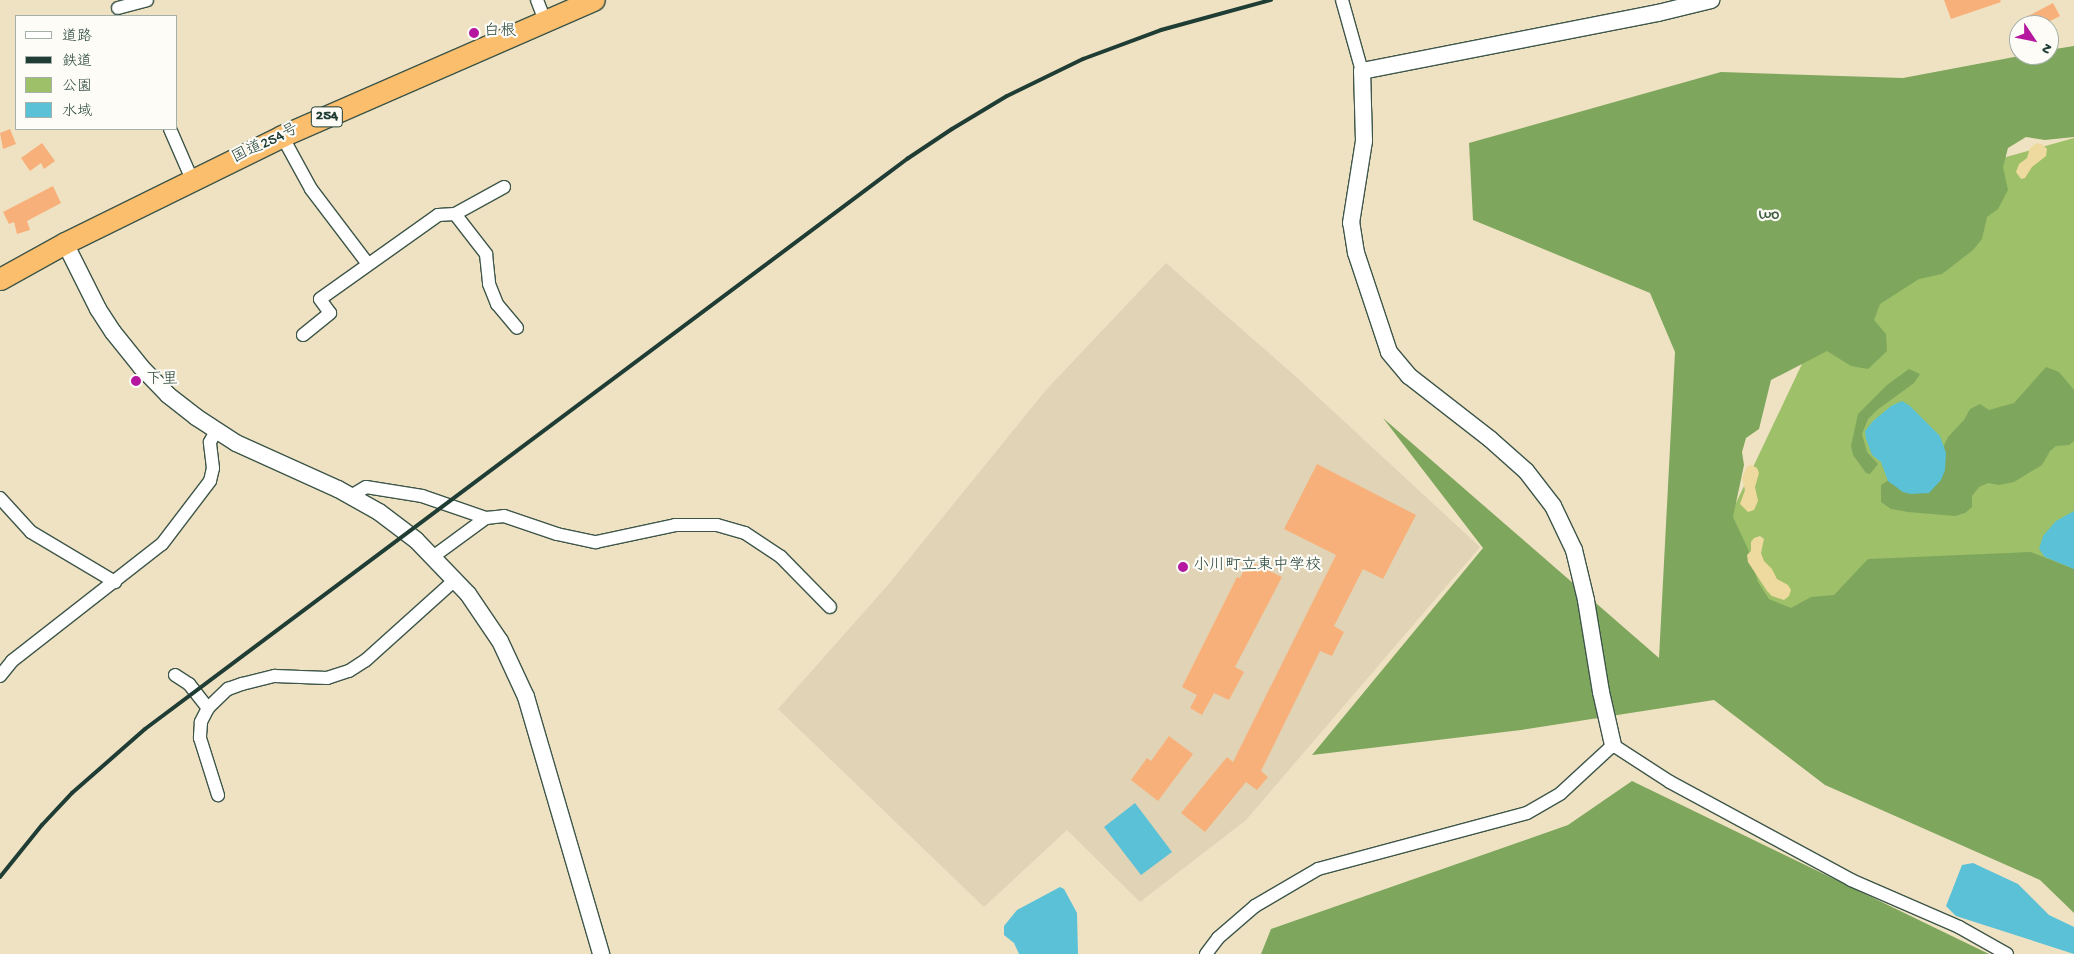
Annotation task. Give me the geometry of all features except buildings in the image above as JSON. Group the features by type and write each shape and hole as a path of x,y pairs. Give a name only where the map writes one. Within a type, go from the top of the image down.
{"highway":[{"name":"国道254号","path":"0,279 65,244 193,182 282,136 594,0"}],"street":[{"path":"118,8 147,0"},
{"path":"536,0 544,21"},
{"path":"1342,0 1362,72 1364,141 1351,223 1356,253 1389,352 1408,376 1490,439 1526,471 1553,506 1574,550 1586,600 1601,692 1613,745 1670,782 1851,880 1958,927 2007,954"},
{"path":"1362,72 1658,14 1711,0"},
{"path":"170,130 193,182"},
{"path":"282,136 311,190 368,264"},
{"path":"303,335 330,314 320,299 438,215 455,214 504,187"},
{"path":"455,214 486,254 489,284 497,304 517,328"},
{"path":"65,244 105,320 132,356 168,395 216,431 252,451 352,496 400,527 434,556 456,579 479,609 500,641 526,697 601,954"},
{"path":"0,676 12,660 162,544 205,488 213,474 210,442 216,431"},
{"path":"352,496 366,487 422,496 486,518 504,516 557,534 596,542 675,525 717,525 745,533 781,557 830,607"},
{"path":"0,498 31,532 115,582"},
{"path":"434,556 486,518"},
{"path":"218,795 200,738 201,722 208,708 219,696 242,684 275,676 327,678 349,672 366,660 456,579"},
{"path":"175,675 188,684 208,708"},
{"path":"1206,954 1218,938 1255,906 1318,869 1527,813 1561,794 1613,745"}],"shaded area":[{"name":"小川町立東中学校","path":"1166,263 1294,375 1480,547 1246,820 1140,902 1067,830 984,907 778,709 887,586 1046,390"}],"green space":[{"name":"wo","path":"2074,46 2074,137 2045,140 2026,137 2008,148 2003,167 2008,190 1998,209 1987,217 1982,239 1973,250 1942,274 1919,279 1880,304 1874,320 1886,334 1887,351 1868,369 1851,366 1827,351 1771,380 1759,429 1746,438 1742,452 1744,465 1733,517 1748,549 1758,582 1769,599 1791,608 1811,597 1834,595 1868,559 2031,552 2074,569 2074,913 2040,880 1825,785 1714,700 1521,730 1312,755 1483,548 1383,418 1659,658 1675,352 1650,293 1473,220 1469,143 1721,72 1903,78 2009,58 2009,65 2059,65 2059,48"},
{"path":"2074,138 2074,645 1689,602 1884,191"},
{"path":"2046,367 2059,372 2074,390 2074,441 2069,445 2056,446 2050,451 2042,465 2014,482 1999,485 1988,483 1979,487 1972,496 1972,507 1965,513 1955,516 1908,512 1891,509 1881,502 1881,485 1895,476 1937,460 1948,437 1964,420 1970,409 1980,404 1989,410 2014,403"},
{"path":"1909,369 1920,374 1914,383 1877,410 1868,419 1862,434 1867,452 1878,464 1870,474 1866,473 1853,455 1851,446 1858,414 1887,385"},
{"path":"1632,781 1989,954 1261,954 1271,929 1568,825"}],"sand":[{"path":"2037,143 2047,149 2046,156 2032,167 2025,178 2021,179 2016,172 2019,164 2027,158 2030,148"},
{"path":"1751,465 1757,468 1759,473 1755,487 1758,501 1754,510 1748,512 1740,504 1745,490 1742,478 1747,466"},
{"path":"1760,536 1764,539 1761,553 1764,561 1772,569 1777,579 1788,585 1791,590 1789,596 1784,600 1772,596 1767,591 1748,562 1747,555 1751,551 1751,542 1754,538"}],"water":[{"path":"1902,401 1910,406 1940,436 1946,453 1945,470 1941,480 1929,493 1911,494 1903,492 1888,481 1881,462 1872,455 1866,439 1865,431 1873,421 1891,406"},
{"path":"2074,511 2074,569 2045,557 2039,549 2043,536 2056,521"},
{"path":"1135,803 1172,852 1141,875 1104,827"},
{"path":"1973,863 2018,884 2049,915 2074,927 2074,954 1956,916 1946,906 1962,865"},
{"path":"1060,887 1064,889 1077,913 1078,954 1019,954 1014,943 1004,935 1004,926 1017,910"}],"railway":[{"path":"0,877 42,825 72,793 145,729 907,159 1007,96 1083,59 1161,30 1271,0"}],"place":[{"name":"白根","path":"474,33"},
{"name":"下里","path":"136,381"},
{"name":"小川町立東中学校","path":"1183,567"}]}
